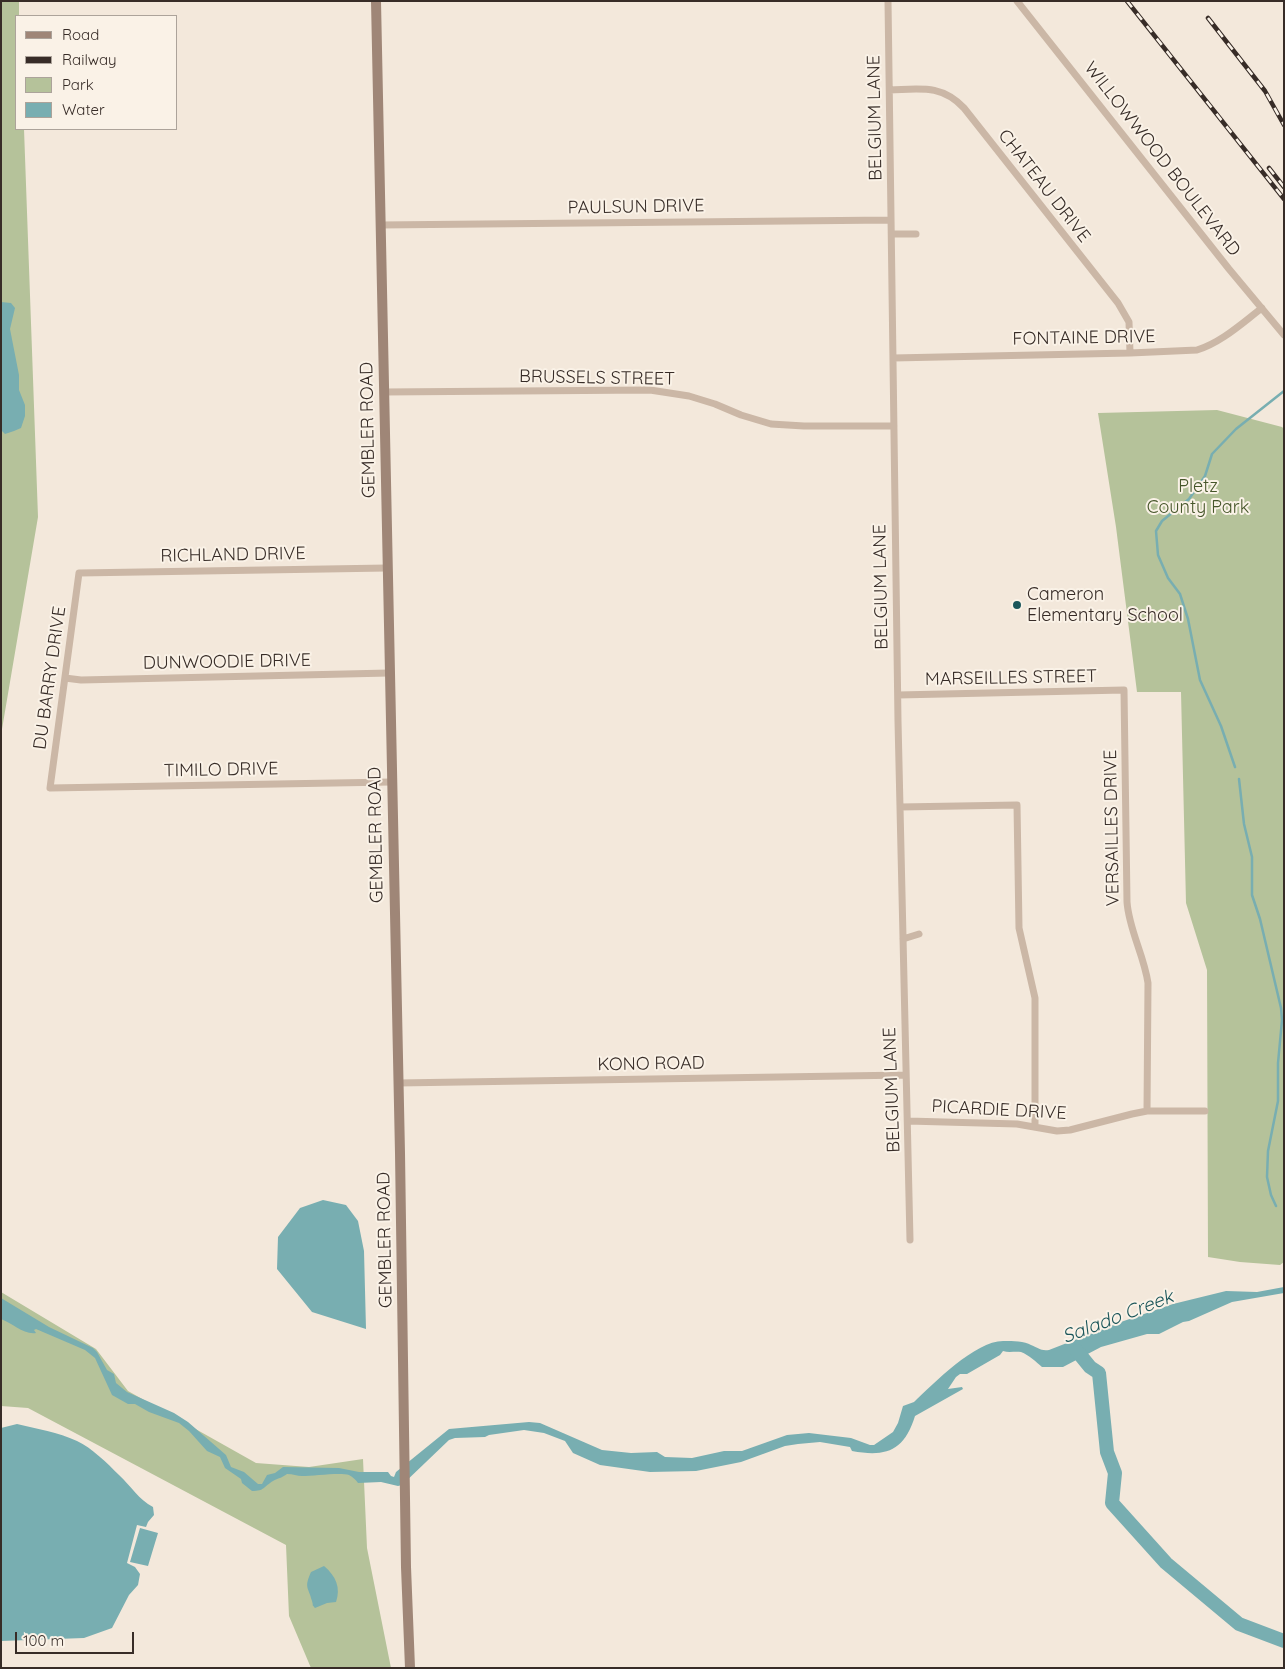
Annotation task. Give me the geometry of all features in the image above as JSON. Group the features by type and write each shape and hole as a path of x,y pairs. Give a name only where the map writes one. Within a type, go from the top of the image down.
{"main road":[{"name":"GEMBLER ROAD","path":"376,1 406,1568 410,1668"}],"street":[{"name":"BELGIUM LANE","path":"888,1 898,696 910,1240"},
{"name":"WILLOWWOOD BOULEVARD","path":"1017,1 1229,269 1284,335"},
{"name":"CHATEAU DRIVE","path":"890,90 930,89 940,91 947,94 964,108 1118,303 1129,322 1130,353"},
{"name":"PAULSUN DRIVE","path":"380,225 892,220"},
{"path":"892,234 916,234"},
{"name":"FONTAINE DRIVE","path":"893,358 1197,350 1230,333 1262,308"},
{"name":"BRUSSELS STREET","path":"384,392 650,390 689,396 771,424 788,426 894,426"},
{"name":"RICHLAND DRIVE","path":"79,572 387,568"},
{"name":"DU BARRY DRIVE","path":"50,788 79,572"},
{"name":"DUNWOODIE DRIVE","path":"65,678 82,680 389,673"},
{"name":"MARSEILLES STREET","path":"898,696 1124,690"},
{"name":"VERSAILLES DRIVE","path":"1124,690 1128,907 1131,923 1147,970 1148,983 1147,1111"},
{"name":"TIMILO DRIVE","path":"50,788 392,782"},
{"path":"900,807 1018,805 1020,928 1035,998 1035,1126"},
{"path":"903,939 919,934"},
{"name":"KONO ROAD","path":"398,1083 906,1075"},
{"name":"PICARDIE DRIVE","path":"908,1121 985,1122 1035,1126 1057,1131 1070,1130 1147,1111 1206,1112"}],"green space":[{"path":"1,1 19,1 19,15 15,15 15,130 24,130 38,517 1,735"},
{"name":"Pletz County Park","path":"1217,410 1284,429 1284,1262 1280,1265 1208,1257 1207,970 1186,903 1181,692 1137,692 1116,527 1098,413"},
{"path":"1,1292 96,1349 128,1391 256,1463 309,1467 363,1459 367,1548 391,1668 311,1668 289,1616 286,1545 28,1408 1,1406"}],"water":[{"path":"1,302 11,303 15,308 10,329 19,375 19,390 25,405 25,416 21,428 5,434 1,430"},
{"path":"323,1200 346,1205 358,1221 364,1251 366,1329 312,1312 277,1269 278,1237 300,1208"},
{"path":"1284,1287 1284,1293 1232,1302 1159,1334 1147,1334 1101,1347 1063,1367 1042,1367 1021,1352 1003,1351 1000,1355 967,1374 960,1374 956,1377 948,1389 962,1387 963,1389 915,1416 905,1438 892,1449 884,1452 864,1453 852,1451 850,1447 820,1442 785,1446 741,1462 696,1471 650,1472 600,1465 573,1453 565,1441 544,1433 524,1430 485,1437 449,1440 402,1485 398,1486 381,1482 358,1483 352,1477 345,1474 302,1476 287,1474 256,1491 252,1491 242,1483 241,1479 225,1468 220,1457 207,1451 179,1423 149,1412 135,1404 128,1404 112,1395 95,1358 85,1350 36,1329 34,1330 36,1333 23,1331 1,1319 1,1298 49,1327 93,1348 107,1370 114,1374 116,1383 127,1392 174,1413 188,1422 226,1455 231,1467 244,1472 258,1484 262,1484 267,1475 275,1473 283,1467 339,1468 359,1472 388,1472 394,1477 396,1472 449,1429 529,1422 540,1423 602,1450 631,1453 657,1452 665,1457 692,1458 724,1451 742,1451 787,1435 809,1433 851,1438 874,1445 893,1432 903,1406 914,1402 969,1354 994,1342 1022,1342 1041,1350 1049,1350 1173,1304 1226,1291 1257,1292"},
{"path":"17,1424 62,1435 83,1444 104,1461 139,1497 153,1507 154,1515 146,1527 137,1525 127,1563 135,1567 140,1574 138,1585 129,1595 112,1628 84,1638 1,1641 1,1428"},
{"path":"140,1528 158,1533 148,1566 130,1562"},
{"path":"324,1566 332,1574 338,1587 336,1602 327,1603 315,1608 307,1584 311,1572"}],"waterway":[{"path":"1235,767 1221,726 1200,680 1188,619 1180,594 1168,578 1158,555 1156,531 1162,521 1189,499 1205,476 1212,454 1236,429 1284,391"},
{"path":"1239,779 1244,824 1252,857 1252,895 1260,919 1281,1008 1278,1101 1268,1151 1267,1177 1271,1195 1276,1206"},
{"name":"Salado Creek","path":"1077,1351 1090,1367 1099,1373 1107,1452 1115,1473 1112,1503 1166,1563 1239,1624 1284,1641"}],"railway":[{"path":"1127,1 1284,199"},
{"path":"1208,18 1265,91 1284,125"},
{"path":"1269,168 1284,187"}],"place":[{"name":"Cameron Elementary School","path":"1017,605"}]}
